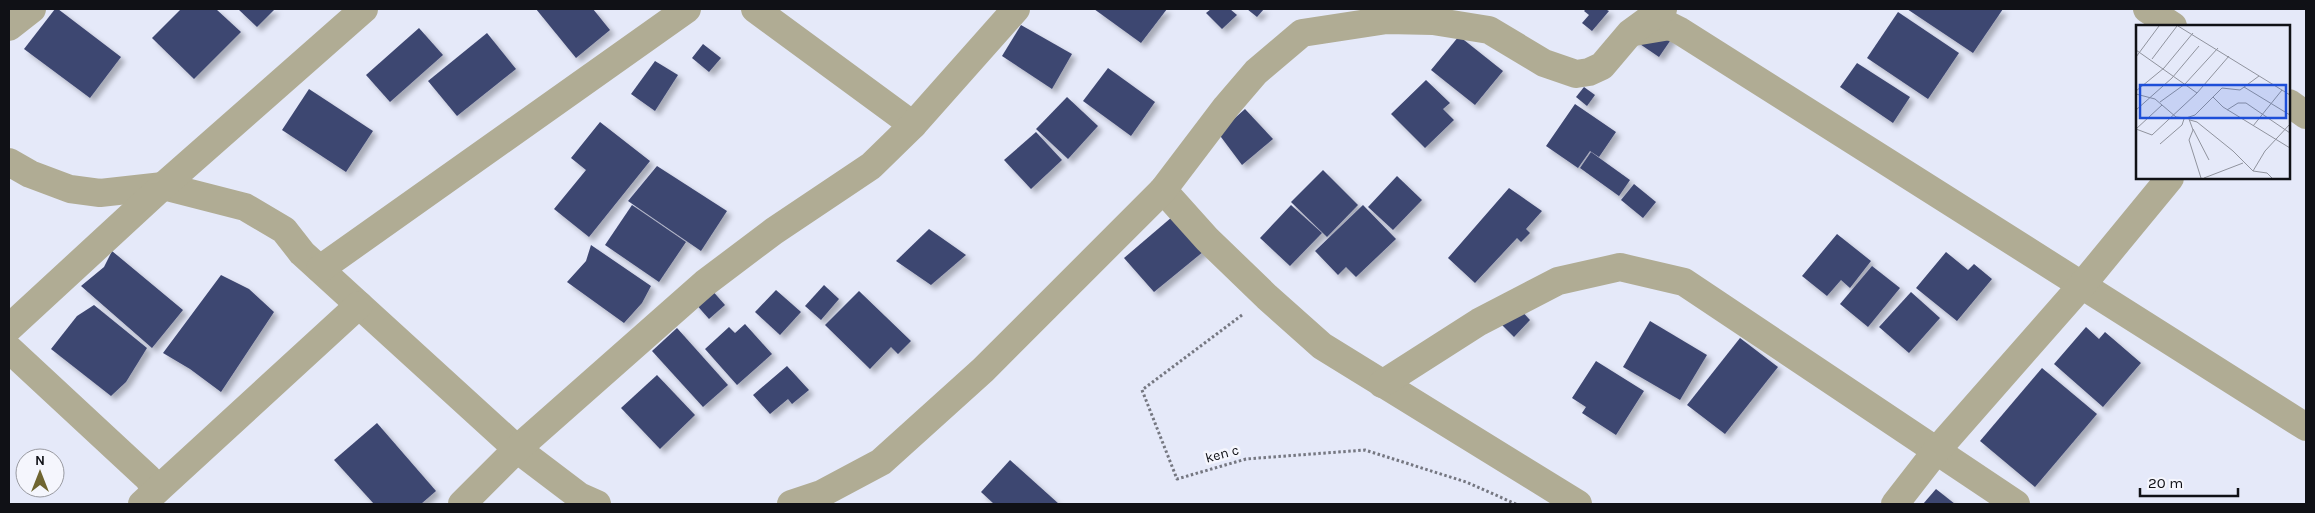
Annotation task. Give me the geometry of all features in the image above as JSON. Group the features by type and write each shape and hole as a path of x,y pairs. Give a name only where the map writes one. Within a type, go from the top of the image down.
{"street":[{"path":"9,27 32,9"},
{"path":"9,328 164,186 364,9"},
{"path":"320,269 687,9"},
{"path":"755,9 913,125"},
{"path":"462,504 517,449 705,283 774,231 871,166 913,125 1016,9"},
{"path":"791,504 821,494 881,462 983,370 1162,190 1226,107 1256,72 1302,34 1387,20 1433,21 1489,30 1544,63 1576,74 1589,72 1602,66 1630,33 1663,9"},
{"path":"2147,9 2172,25"},
{"path":"1630,33 1670,26 2306,427"},
{"path":"2290,104 2306,115"},
{"path":"9,162 30,174 70,189 100,193 164,186 246,207 284,230 302,253 517,449 579,496 597,504"},
{"path":"1895,504 1937,450 2082,285 2169,179"},
{"path":"1162,190 1207,239 1267,297 1322,346 1578,504"},
{"path":"1382,384 1479,322 1558,281 1620,267 1684,282 2016,504"},
{"path":"149,498 359,305"},
{"path":"9,349 148,478 149,498"}],"path":[{"name":"ken c","path":"1267,297 1142,390 1176,479 1246,459 1365,450 1466,482 1516,504"}],"building":[{"path":"55,9 58,9 121,57 90,98 24,49"},
{"path":"181,9 216,9 241,32 194,79 152,38"},
{"path":"238,9 275,9 257,27"},
{"path":"536,9 593,9 610,30 576,58"},
{"path":"1094,9 1167,9 1141,43"},
{"path":"1211,9 1230,9 1237,15 1222,29 1206,13"},
{"path":"1247,9 1264,9 1257,17"},
{"path":"1586,9 1605,9 1609,11 1592,31 1582,23 1589,15 1584,11"},
{"path":"1907,9 2003,9 1973,53"},
{"path":"1898,12 1959,53 1928,99 1867,58"},
{"path":"1021,25 1072,54 1052,89 1002,56"},
{"path":"419,28 443,55 390,102 366,75"},
{"path":"1679,28 1659,57 1631,38"},
{"path":"487,33 516,69 457,116 428,81"},
{"path":"1459,36 1503,71 1475,105 1431,70"},
{"path":"703,44 721,58 709,72 692,58"},
{"path":"655,61 678,75 655,111 631,94"},
{"path":"1857,63 1910,97 1893,123 1840,87"},
{"path":"1108,68 1155,102 1131,136 1083,101"},
{"path":"1426,80 1450,103 1443,109 1454,120 1425,148 1391,114"},
{"path":"1584,87 1595,95 1587,106 1576,97"},
{"path":"309,89 373,131 346,172 282,130"},
{"path":"1067,97 1098,126 1068,159 1036,129"},
{"path":"1575,104 1616,132 1599,157 1590,151 1578,168 1546,146"},
{"path":"1245,109 1273,139 1242,165 1218,133"},
{"path":"600,122 650,161 589,237 554,209 586,170 571,158"},
{"path":"1036,132 1062,160 1031,189 1004,160"},
{"path":"1591,152 1630,180 1619,196 1580,168"},
{"path":"657,166 727,211 701,251 628,201"},
{"path":"1323,170 1358,205 1327,237 1291,202"},
{"path":"1397,176 1422,200 1393,230 1368,207"},
{"path":"1634,184 1656,202 1643,218 1621,200"},
{"path":"1509,188 1542,211 1526,229 1530,233 1521,242 1517,238 1475,283 1448,258"},
{"path":"632,205 686,242 659,282 605,245"},
{"path":"1291,205 1322,233 1290,266 1260,238"},
{"path":"1363,205 1396,239 1356,277 1346,267 1338,275 1315,251"},
{"path":"1179,211 1209,247 1154,292 1124,258"},
{"path":"929,229 966,255 931,285 896,261"},
{"path":"1837,234 1871,261 1850,288 1841,280 1827,296 1802,276"},
{"path":"591,245 651,286 642,303 624,323 567,282 586,261"},
{"path":"112,251 183,310 152,348 81,286 104,267"},
{"path":"1946,252 1968,270 1974,264 1992,279 1957,321 1916,288"},
{"path":"1872,266 1900,288 1868,327 1840,304"},
{"path":"221,275 249,289 274,312 221,392 190,369 163,353"},
{"path":"824,285 839,299 821,320 805,306"},
{"path":"710,288 725,305 709,319 694,302"},
{"path":"776,290 801,312 780,335 755,312"},
{"path":"859,291 911,341 898,354 891,347 870,369 825,325"},
{"path":"1911,292 1940,318 1909,353 1879,327"},
{"path":"94,305 147,348 126,382 111,396 51,349 77,316"},
{"path":"1517,306 1530,320 1514,337 1500,323"},
{"path":"1650,321 1707,355 1680,400 1623,367"},
{"path":"745,324 772,354 737,385 705,349 729,327 735,333"},
{"path":"2086,327 2099,339 2105,332 2141,363 2103,407 2054,364"},
{"path":"677,328 728,385 703,407 652,351"},
{"path":"1740,338 1778,367 1725,434 1687,405"},
{"path":"1596,361 1644,391 1616,435 1582,413 1586,407 1572,398"},
{"path":"787,366 809,390 792,404 788,399 770,414 753,395"},
{"path":"2042,368 2097,414 2035,487 1980,441"},
{"path":"657,375 695,415 660,449 621,408"},
{"path":"377,423 436,491 421,504 374,504 334,460"},
{"path":"1010,460 1059,504 994,504 981,492"},
{"path":"1936,489 1955,504 1923,504"}]}
